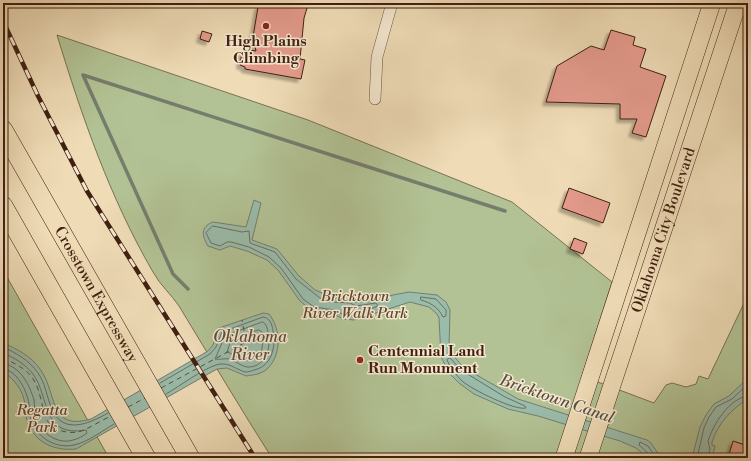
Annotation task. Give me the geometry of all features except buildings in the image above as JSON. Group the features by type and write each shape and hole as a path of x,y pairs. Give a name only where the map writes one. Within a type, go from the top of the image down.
{"highway":[{"name":"Crosstown Expressway","path":"3,130 190,458"},
{"path":"3,206 145,455"},
{"path":"177,433 196,458"}],"main road":[{"name":"Oklahoma City Boulevard","path":"564,458 712,3"},
{"name":"Oklahoma City Boulevard","path":"588,458 738,3"}],"street":[{"path":"374,99 377,56 392,3"}],"green space":[{"name":"Bricktown River Walk Park","path":"57,35 308,120 512,202 612,282 582,376 654,403 666,385 672,383 686,387 696,384 699,376 708,379 745,301 748,300 748,446 733,441 728,458 272,458 179,306 156,277 123,215 87,127"},
{"name":"Regatta Park","path":"3,270 109,458 3,458"}],"water":[{"path":"254,200 261,203 252,240 277,249 299,276 315,290 335,298 342,298 356,302 409,292 437,295 446,302 450,310 449,347 452,354 463,367 518,399 647,440 651,443 661,458 648,458 636,448 620,441 538,416 508,409 474,394 450,374 441,357 439,318 437,314 429,307 410,302 354,320 343,319 334,314 312,311 300,301 278,270 267,260 247,251 230,246 220,250 208,246 204,239 203,232 206,226 213,222 246,227"},
{"name":"Oklahoma River","path":"263,313 269,314 278,334 275,357 265,371 246,376 227,368 217,369 76,449 61,449 54,447 41,441 36,436 27,421 24,399 20,390 15,382 3,372 3,343 23,353 40,369 60,415 67,420 77,421 91,419 208,351 213,345 219,328"},
{"path":"748,378 748,399 731,412 718,429 712,442 712,445 715,446 712,458 692,458 700,427 706,415 714,404 729,396"}],"waterway":[{"path":"83,75 505,211"},
{"path":"83,75 173,274 188,289"}],"ferry route":[{"path":"161,388 246,342 242,320"},
{"path":"3,358 22,368 34,380 45,416 51,425 56,429 67,432 79,432 111,416"},
{"path":"128,407 145,398"}],"railway":[{"path":"3,21 38,96 87,191 255,458"}],"place":[{"name":"High Plains Climbing","path":"266,26"},
{"name":"Centennial Land Run Monument","path":"360,360"}],"water label":[{"name":"Bricktown Canal","path":"557,399"}]}
